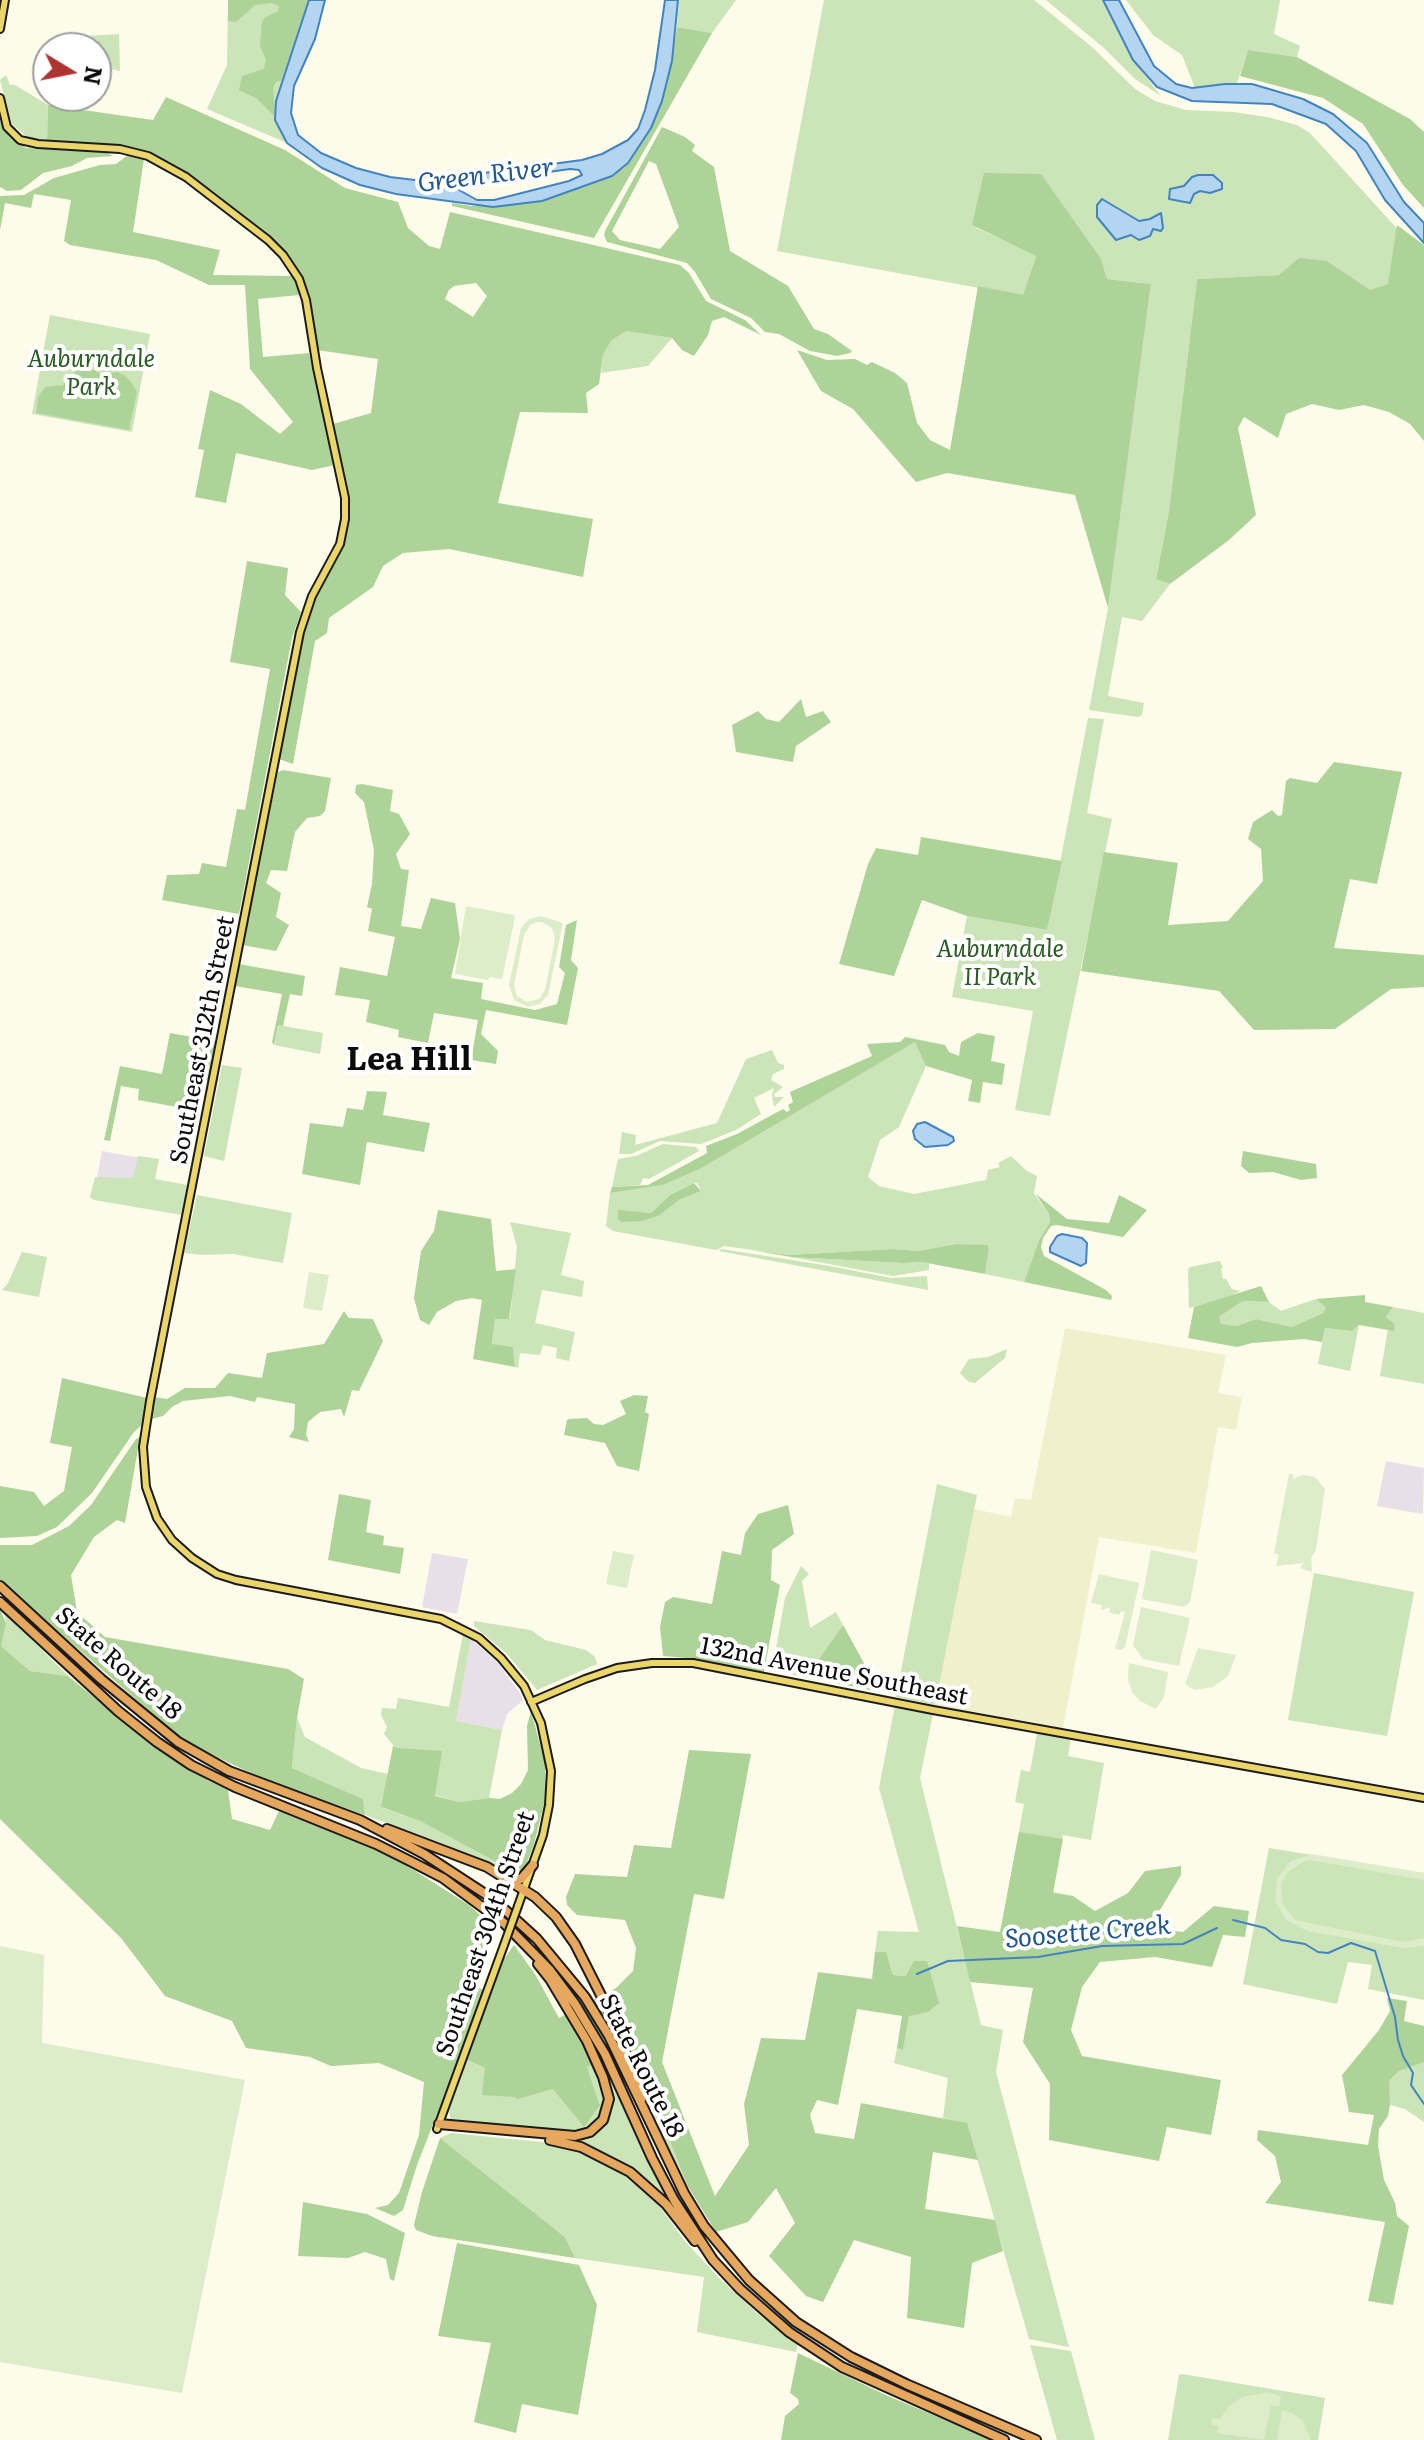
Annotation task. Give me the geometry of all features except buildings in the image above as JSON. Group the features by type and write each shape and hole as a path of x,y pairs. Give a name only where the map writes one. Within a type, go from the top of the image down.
{"highway":[{"name":"State Route 18","path":"0,1586 101,1679 178,1742 229,1771 360,1820 424,1854 493,1899 537,1939 585,1997 620,2049 656,2140 704,2226 732,2262 777,2306 828,2343 871,2368 1036,2440"},
{"name":"State Route 18","path":"0,1602 118,1711 191,1765 235,1787 376,1844 412,1862 443,1878 504,1923 605,2054 674,2200 713,2260 740,2289 789,2332 842,2367 1004,2440"},
{"path":"360,1820 467,1859 505,1877 544,1904 565,1927 597,1986 620,2049"},
{"path":"505,1877 521,1879 533,1865"},
{"path":"438,2127 584,2135 603,2120 608,2105 608,2090 571,2006"},
{"path":"438,2127 552,2140 599,2155 644,2183 713,2260"}],"main road":[{"path":"0,29 5,0"},
{"name":"Southeast 312th Street","path":"0,98 7,127 20,140 47,145 120,149 156,159 186,177 260,234 291,266 306,300 345,498 343,533 312,596 300,632 150,1401 143,1447 146,1487 157,1518 181,1550 203,1566 227,1577 432,1617 466,1631 501,1658 524,1686 531,1702"},
{"name":"132nd Avenue Southeast","path":"531,1702 617,1668 652,1663 693,1663 933,1710 1424,1798"},
{"name":"Southeast 304th Street","path":"438,2127 533,1865 547,1816 551,1782 547,1745 531,1702"}],"shaded area":[{"path":"102,1151 141,1158 136,1184 97,1177"},
{"path":"1386,1461 1424,1468 1423,1514 1377,1506"},
{"path":"432,1553 468,1559 457,1614 422,1607"},
{"path":"471,1639 497,1662 522,1696 522,1701 507,1714 502,1730 456,1721"}],"green space":[{"path":"228,0 309,0 275,120 287,143 207,109 227,65"},
{"path":"228,0 309,0 282,80 273,87 275,117 256,98 239,90 242,76 264,69 266,60 260,46 262,22 278,11 279,6 272,3 255,5 236,22 228,21"},
{"path":"679,0 736,0 712,33 677,27"},
{"path":"824,0 1034,0 1092,47 1135,89 1155,101 1186,110 1267,117 1297,125 1310,133 1422,256 1424,398 1370,291 1327,261 1279,275 1197,279 1169,511 1156,579 1170,584 1142,621 1122,617 1108,696 1144,703 1142,715 1138,717 1089,710 1108,608 1151,284 1107,279 1101,259 972,226 1036,255 1023,296 777,251"},
{"path":"1046,0 1103,0 1133,60 1161,96 1135,79 1104,48"},
{"path":"1126,0 1280,0 1274,34 1300,46 1297,57 1248,50 1237,83 1195,88 1182,55 1153,35"},
{"path":"677,27 712,33 594,238 452,206 452,203 471,206 542,201 597,182 624,168 656,117 672,61"},
{"path":"112,34 119,34 120,71 112,69"},
{"path":"1248,50 1297,57 1410,119 1424,132 1424,208 1403,185 1363,124 1323,98 1240,76"},
{"path":"6,75 10,85 32,95 32,112 48,112 47,140 28,138 12,124 0,80"},
{"path":"166,97 285,150 345,188 398,202 408,228 429,246 440,249 450,212 680,265 689,273 706,301 745,320 761,335 724,317 712,321 708,335 694,356 682,350 672,338 626,331 611,341 603,355 599,384 586,393 588,413 520,412 498,503 593,519 583,577 449,549 403,553 383,566 373,587 329,618 327,633 315,641 293,764 279,759 304,623 339,556 348,527 348,494 333,424 371,413 378,359 317,350 304,284 286,253 274,240 169,162 123,146 47,140 48,112 97,112 153,120","holes":["476,283 487,296 473,317 445,299 454,286"]},
{"path":"0,121 9,136 26,148 104,151 113,156 87,158 72,166 43,173 21,190 7,191 0,187"},
{"path":"662,127 685,137 695,145 692,151 714,167 730,251 788,286 814,329 828,334 852,351 837,356 810,351 779,334 765,332 751,318 711,299 687,263 607,242 604,235","holes":["649,161 656,164 679,227 660,249 620,240 612,231"]},
{"path":"128,155 144,159 133,232 220,250 213,275 291,276 298,283 299,295 258,299 263,357 309,353 335,465 312,470 236,453 226,503 195,497 204,450 198,449 210,390 241,404 280,434 293,422 250,369 245,285 209,285 156,260 70,245 64,241 71,200 34,194 31,208 5,203 0,230 0,196 24,195 54,178 100,165 116,164"},
{"path":"984,173 1041,174 1101,259 1107,279 1151,284 1108,608 1075,495 947,473 916,482 853,409 821,391 797,350 827,360 855,359 867,365 872,362 895,373 907,383 917,423 930,440 950,450 978,286 1023,295 1036,256 972,225"},
{"path":"1397,225 1424,245 1424,441 1410,424 1389,412 1364,405 1339,410 1312,404 1286,414 1278,438 1244,417 1238,428 1256,515 1229,540 1170,584 1156,579 1169,511 1197,279 1279,275 1299,258 1327,261 1370,290 1388,284"},
{"name":"Auburndale Park","path":"50,315 150,334 132,432 32,414"},
{"path":"626,331 672,338 648,366 601,373 603,355 611,341"},
{"path":"79,366 87,366 102,375 117,372 131,382 137,392 129,430 36,413 38,397 45,387 63,385"},
{"path":"247,561 288,568 285,595 301,612 292,638 239,914 162,900 167,875 199,874 202,863 226,867 237,809 245,810 270,669 230,662"},
{"path":"801,699 806,717 823,711 831,722 796,746 793,762 736,752 732,725 758,711 766,719 779,722"},
{"name":"Auburndale II Park","path":"1088,718 1104,719 1087,813 1112,819 1050,1116 1015,1110 1033,1011 952,997 967,916 1047,930"},
{"path":"1334,762 1402,772 1377,884 1350,879 1334,948 1424,955 1424,987 1391,989 1335,1029 1254,1030 1219,991 1081,971 1104,852 1178,863 1168,925 1228,921 1263,881 1261,849 1248,839 1253,822 1272,810 1278,816 1282,815 1286,781 1290,778 1317,783"},
{"path":"283,770 331,778 325,811 320,816 307,818 295,832 287,871 271,870 266,883 281,893 276,917 289,925 276,951 242,945 278,772"},
{"path":"356,785 393,790 390,811 399,814 410,834 396,854 401,869 409,870 401,926 421,929 431,898 455,903 460,939 451,978 483,983 481,999 535,1010 557,1004 565,973 559,967 566,925 577,920 571,960 578,968 567,1025 486,1010 481,1034 498,1051 496,1064 471,1060 478,1020 434,1013 428,1043 398,1037 399,1030 366,1022 370,1000 335,995 340,967 387,976 395,937 368,931 372,909 367,907 374,850 364,802 355,793"},
{"path":"921,837 1062,861 1047,930 967,916 922,900 894,976 839,964 868,864 876,848 918,855"},
{"path":"466,906 515,917 502,979 490,977 488,980 455,974"},
{"path":"541,916 563,923 548,995 540,1004 528,1007 514,1000 509,985 521,928 529,919","holes":["542,922 552,928 555,939 545,990 539,999 527,1002 517,996 514,985 524,935 530,925"]},
{"path":"239,964 305,976 302,996 290,994 283,1026 278,1025 274,1045 272,1042 282,994 235,986"},
{"path":"278,1025 323,1033 320,1054 274,1045"},
{"path":"170,1033 215,1041 210,1081 190,1078 183,1108 138,1100 139,1089 121,1086 110,1141 104,1140 120,1066 162,1074"},
{"path":"978,1033 995,1036 991,1061 1005,1064 1002,1085 983,1082 980,1103 968,1101 972,1080 926,1066 915,1042 702,1168 663,1185 610,1193 612,1187 648,1185 707,1153 706,1146 737,1134 783,1109 787,1112 790,1110 788,1105 793,1102 790,1092 872,1056 867,1044 900,1042 905,1037 945,1045 949,1052 959,1056 961,1042"},
{"path":"916,1041 926,1066 899,1127 880,1140 868,1177 879,1186 914,1194 986,1180 988,1170 1000,1167 998,1163 1011,1156 1037,1176 1034,1193 1049,1214 1050,1222 1039,1240 1024,1282 985,1274 989,1248 956,1244 918,1251 893,1249 789,1255 724,1246 716,1250 613,1231 606,1226 610,1193 663,1185 702,1168","holes":["697,1183 701,1191 679,1200 660,1215 618,1219 619,1211 651,1213 670,1195"]},
{"path":"772,1050 778,1063 784,1065 784,1069 773,1074 771,1080 783,1087 774,1094 775,1097 784,1097 774,1107 772,1095 774,1088 754,1098 761,1114 736,1130 701,1144 660,1141 631,1154 619,1154 622,1132 636,1135 635,1145 717,1123 746,1059"},
{"path":"222,1065 242,1068 224,1161 204,1156"},
{"path":"367,1091 387,1092 383,1115 430,1123 424,1152 367,1142 360,1185 302,1174 310,1123 343,1127 347,1108 363,1110"},
{"path":"663,1144 696,1147 699,1151 649,1179 643,1178 640,1185 612,1187 618,1159 636,1156"},
{"path":"1243,1151 1316,1164 1317,1178 1301,1180 1273,1172 1249,1173 1241,1166"},
{"path":"138,1156 159,1159 155,1179 187,1185 182,1215 90,1197 95,1177 131,1178"},
{"path":"694,1183 701,1191 679,1200 660,1215 642,1221 622,1222 618,1219 618,1210 651,1213 670,1195"},
{"path":"1036,1194 1067,1219 1109,1223 1119,1195 1147,1210 1123,1237 1057,1225 1051,1226 1043,1238 1041,1247 1044,1256 1106,1290 1112,1296 1111,1300 1024,1282 1039,1240 1050,1222 1049,1214"},
{"path":"197,1195 292,1213 283,1263 233,1254 184,1253"},
{"path":"438,1210 491,1219 496,1271 516,1269 509,1319 495,1319 492,1344 513,1347 515,1367 473,1359 482,1300 456,1301 437,1312 429,1325 420,1320 414,1298 421,1251 434,1231"},
{"path":"510,1222 571,1233 561,1275 584,1281 582,1297 542,1290 535,1323 575,1332 569,1361 556,1358 557,1348 543,1345 540,1355 520,1353 518,1368 515,1367 513,1347 492,1345 495,1319 510,1318 517,1247"},
{"path":"956,1244 987,1245 985,1274 922,1262 791,1257 751,1250 789,1255 893,1249 918,1251"},
{"path":"719,1251 891,1278 927,1276 928,1290"},
{"path":"22,1252 47,1257 39,1297 2,1290"},
{"path":"791,1257 922,1262 929,1263 929,1270 893,1276"},
{"path":"1220,1261 1223,1279 1232,1289 1240,1291 1225,1299 1189,1308 1188,1270"},
{"path":"309,1272 329,1275 322,1311 303,1308"},
{"path":"1261,1286 1269,1302 1243,1301 1219,1317 1221,1324 1237,1326 1256,1319 1292,1327 1323,1313 1326,1308 1316,1299 1365,1295 1365,1302 1393,1307 1386,1317 1395,1324 1394,1331 1359,1325 1352,1331 1325,1328 1322,1342 1304,1339 1237,1347 1188,1338 1194,1307"},
{"path":"1316,1299 1327,1309 1292,1327 1256,1319 1237,1326 1221,1325 1218,1318 1243,1301 1269,1302 1281,1311"},
{"path":"1393,1307 1424,1313 1424,1384 1380,1376 1388,1329 1394,1330 1395,1324 1386,1317"},
{"path":"344,1311 349,1318 373,1319 383,1341 359,1391 352,1390 344,1417 341,1409 320,1412 308,1422 306,1434 309,1442 289,1437 294,1429 295,1404 257,1397 255,1402 230,1396 183,1401 163,1416 151,1419 154,1397 167,1399 185,1388 215,1388 228,1373 262,1378 267,1353 324,1344"},
{"path":"1359,1325 1350,1371 1318,1364 1325,1328 1352,1331"},
{"path":"1065,1328 1226,1355 1218,1393 1242,1397 1236,1430 1218,1427 1196,1553 1099,1537 1062,1733 933,1710 974,1509 1011,1517 1015,1498 1031,1500"},
{"path":"1007,1349 1005,1358 975,1383 969,1382 960,1373 969,1359 988,1357"},
{"path":"62,1378 147,1398 142,1425 92,1493 57,1527 37,1536 0,1538 0,1486 34,1492 44,1506 64,1491 72,1447 50,1443"},
{"path":"634,1395 648,1396 645,1412 649,1414 639,1471 617,1466 605,1443 564,1435 569,1419 587,1418 594,1424 603,1425 626,1414 620,1401"},
{"path":"140,1437 125,1523 117,1520 94,1537 71,1575 77,1612 105,1637 288,1669 304,1679 292,1768 363,1799 365,1815 272,1783 185,1742 0,1581 0,1545 32,1545 69,1526 91,1505"},
{"path":"1289,1474 1293,1474 1293,1479 1303,1475 1315,1477 1325,1489 1316,1549 1311,1559 1312,1572 1300,1568 1304,1563 1276,1566 1279,1555 1274,1553"},
{"path":"937,1484 977,1495 935,1705 896,1697"},
{"path":"339,1494 371,1500 366,1532 384,1536 383,1545 404,1548 400,1574 328,1560"},
{"path":"788,1505 794,1534 772,1550 771,1580 780,1585 764,1672 663,1656 660,1627 665,1602 673,1597 712,1604 722,1551 741,1555 745,1533 758,1514"},
{"path":"1151,1550 1198,1560 1190,1602 1184,1607 1142,1599"},
{"path":"613,1551 634,1555 627,1588 606,1584"},
{"path":"801,1566 809,1574 802,1581 810,1628 836,1612 843,1625 806,1677 772,1671 785,1598"},
{"path":"1314,1573 1414,1592 1387,1736 1288,1720"},
{"path":"1099,1574 1139,1583 1125,1647 1121,1650 1115,1649 1125,1612 1121,1611 1119,1615 1110,1613 1110,1607 1101,1610 1102,1605 1091,1603"},
{"path":"1141,1607 1190,1618 1179,1666 1143,1659 1133,1645"},
{"path":"0,1609 6,1623 1,1646 30,1671 68,1676 159,1750 228,1790 232,1819 270,1830 279,1811 393,1857 469,1905 489,1923 484,1957 470,1977 490,1994 504,1959 514,1945 535,1974 559,2018 616,1988 633,1971 636,1948 625,1920 577,1915 567,1905 566,1897 575,1874 627,1877 634,1845 671,1848 689,1750 751,1754 724,1899 694,1894 662,2062 715,2196 749,2145 744,2104 761,2038 805,2040 818,1972 872,1979 875,1952 886,1952 893,1975 906,1976 914,1961 927,1961 939,2003 928,2012 909,2016 903,2050 897,2048 902,2016 857,2009 838,2105 817,2100 810,2115 815,2133 854,2139 861,2103 967,2123 978,2160 933,2152 925,2209 995,2220 1003,2251 972,2263 964,2328 907,2318 911,2257 854,2240 823,2302 806,2296 769,2256 795,2223 776,2188 748,2222 716,2232 687,2185 635,2051 623,2040 595,2053 594,2064 587,2067 600,2105 584,2127 553,2089 516,2100 516,2097 482,2095 485,2068 460,2056 417,2165 403,2210 394,2216 375,2208 388,2205 399,2193 419,2135 424,2082 379,2063 331,2066 310,2057 246,2048 232,2021 165,1996 121,1938 0,1819"},
{"path":"4,1612 68,1676 30,1671 0,1645 6,1623"},
{"path":"474,1621 531,1630 545,1640 586,1650 595,1657 597,1664 537,1690 507,1654 474,1626"},
{"path":"843,1625 880,1692 806,1677"},
{"path":"463,1634 471,1639 456,1721 502,1730 489,1798 460,1802 434,1795 384,1734 387,1727 381,1715 382,1708 396,1709 398,1698 449,1707"},
{"path":"1198,1648 1236,1655 1228,1676 1213,1687 1194,1690 1185,1684"},
{"path":"1129,1663 1168,1672 1164,1697 1156,1709 1140,1701 1132,1692 1128,1680"},
{"path":"895,1705 933,1714 920,1778 981,2025 1003,2030 996,2072 1069,2347 1029,2339 967,2124 943,2118 948,2078 894,2063 897,2048 903,2049 909,2015 928,2012 906,1976 893,1975 886,1953 875,1952 878,1931 919,1932 879,1788"},
{"path":"531,1711 545,1763 546,1796 522,1876 420,1821 381,1807 393,1746 442,1751 435,1796 460,1802 500,1799 512,1793 528,1770 527,1726"},
{"path":"297,1718 305,1737 361,1768 388,1774 382,1808 420,1821 522,1876 516,1878 444,1844 365,1815 363,1799 292,1768"},
{"path":"1037,1733 1071,1739 1068,1756 1104,1763 1091,1840 1063,1835 1053,1892 1073,1896 1089,1918 992,1979 1024,1804 1015,1802 1021,1770 1030,1772"},
{"path":"1019,1832 1063,1839 1053,1893 1073,1896 1095,1911 1128,1893 1145,1871 1181,1866 1181,1875 1160,1910 1155,1929 1183,1932 1214,1906 1249,1911 1245,1937 1223,1935 1212,1967 1155,1957 1100,1962 1082,1987 1071,2030 1082,2056 1221,2080 1211,2135 1167,2127 1159,2161 1049,2140 1050,2084 1023,2042 1033,1988 970,1982 957,1926 1000,1932"},
{"path":"1269,1848 1424,1873 1424,2000 1368,1989 1372,1965 1348,1962 1337,2004 1243,1984"},
{"path":"1312,1854 1424,1873 1424,1880 1309,1860 1287,1873 1281,1885 1283,1904 1295,1920 1403,1942 1424,1938 1424,1946 1403,1948 1307,1931 1286,1920 1275,1901 1277,1878 1291,1861"},
{"path":"0,1946 44,1955 42,2043 245,2080 182,2393 0,2362"},
{"path":"1387,1998 1407,2001 1404,2021 1424,2026 1424,2062 1399,2071 1389,2081 1388,2116 1379,2129 1378,2146 1384,2180 1395,2203 1397,2216 1409,2226 1393,2305 1368,2301 1385,2222 1265,2203 1281,2182 1275,2156 1257,2140 1258,2130 1368,2145 1374,2115 1349,2112 1342,2075 1379,2030 1390,2011"},
{"path":"623,2039 635,2051 687,2185 669,2153"},
{"path":"599,2051 658,2178 688,2227 631,2169 598,2151 561,2138 582,2137 610,2109 595,2053"},
{"path":"468,2059 485,2068 517,2100 553,2089 600,2104 587,2067 594,2064 606,2095 601,2117 590,2128 576,2133 451,2122 449,2111"},
{"path":"1422,2062 1424,2122 1405,2109 1390,2105 1388,2090 1389,2081 1399,2071"},
{"path":"451,2133 561,2144 619,2167 646,2188 684,2240 719,2278 757,2313 798,2344 796,2352 697,2332 704,2277 575,2258 565,2237 440,2138"},
{"path":"440,2138 565,2237 575,2258 432,2236 416,2230 414,2225 422,2192"},
{"path":"303,2202 367,2214 405,2233 394,2281 390,2279 386,2259 365,2252 348,2258 298,2256"},
{"path":"457,2243 579,2265 597,2305 578,2415 522,2404 516,2433 474,2422 491,2343 438,2336"},
{"path":"1030,2345 1071,2351 1095,2440 1057,2440"},
{"path":"798,2353 888,2396 993,2440 781,2440 785,2416 799,2404 790,2393"},
{"path":"1179,2375 1325,2398 1318,2440 1168,2440"},
{"path":"1267,2392 1281,2396 1279,2407 1271,2405 1264,2440 1217,2433 1218,2426 1211,2425 1212,2418 1220,2419 1229,2406 1242,2397"},
{"path":"1282,2410 1303,2421 1311,2440 1277,2440"}],"water":[{"name":"Green River","path":"309,0 325,0 315,39 294,86 291,113 298,135 321,153 356,168 423,181 582,160 602,154 628,140 638,129 655,70 665,0 678,0 672,61 662,101 651,128 628,163 612,176 542,201 493,207 396,194 360,185 322,168 287,143 275,120 276,101","holes":["579,170 582,175 569,181 494,200 477,200 459,190 462,186 478,182"]},
{"path":"1103,0 1119,0 1154,66 1176,84 1192,88 1252,84 1303,99 1333,114 1367,143 1404,202 1424,223 1424,243 1385,200 1356,151 1326,124 1272,104 1192,101 1157,87 1133,60"},
{"path":"1198,175 1213,175 1222,183 1222,189 1210,193 1200,191 1194,194 1190,203 1169,199 1170,189 1184,186"},
{"path":"1102,199 1139,221 1161,213 1163,228 1161,231 1153,229 1150,236 1139,240 1131,235 1116,240 1097,217 1097,205"},
{"path":"925,1122 953,1137 954,1141 948,1145 925,1147 915,1139 913,1131 917,1124"},
{"path":"1057,1236 1082,1238 1087,1243 1086,1263 1081,1266 1050,1252"}],"waterway":[{"name":"Soosette Creek","path":"1233,1920 1265,1928 1281,1940 1305,1944 1318,1952 1328,1953 1351,1943 1375,1951 1395,2017 1398,2040 1413,2073 1411,2085 1424,2104"},
{"name":"Soosette Creek","path":"917,1974 948,1961 1038,1957 1102,1946 1183,1944 1217,1928"}],"district":[{"name":"Lea Hill","path":"409,1061"}]}
